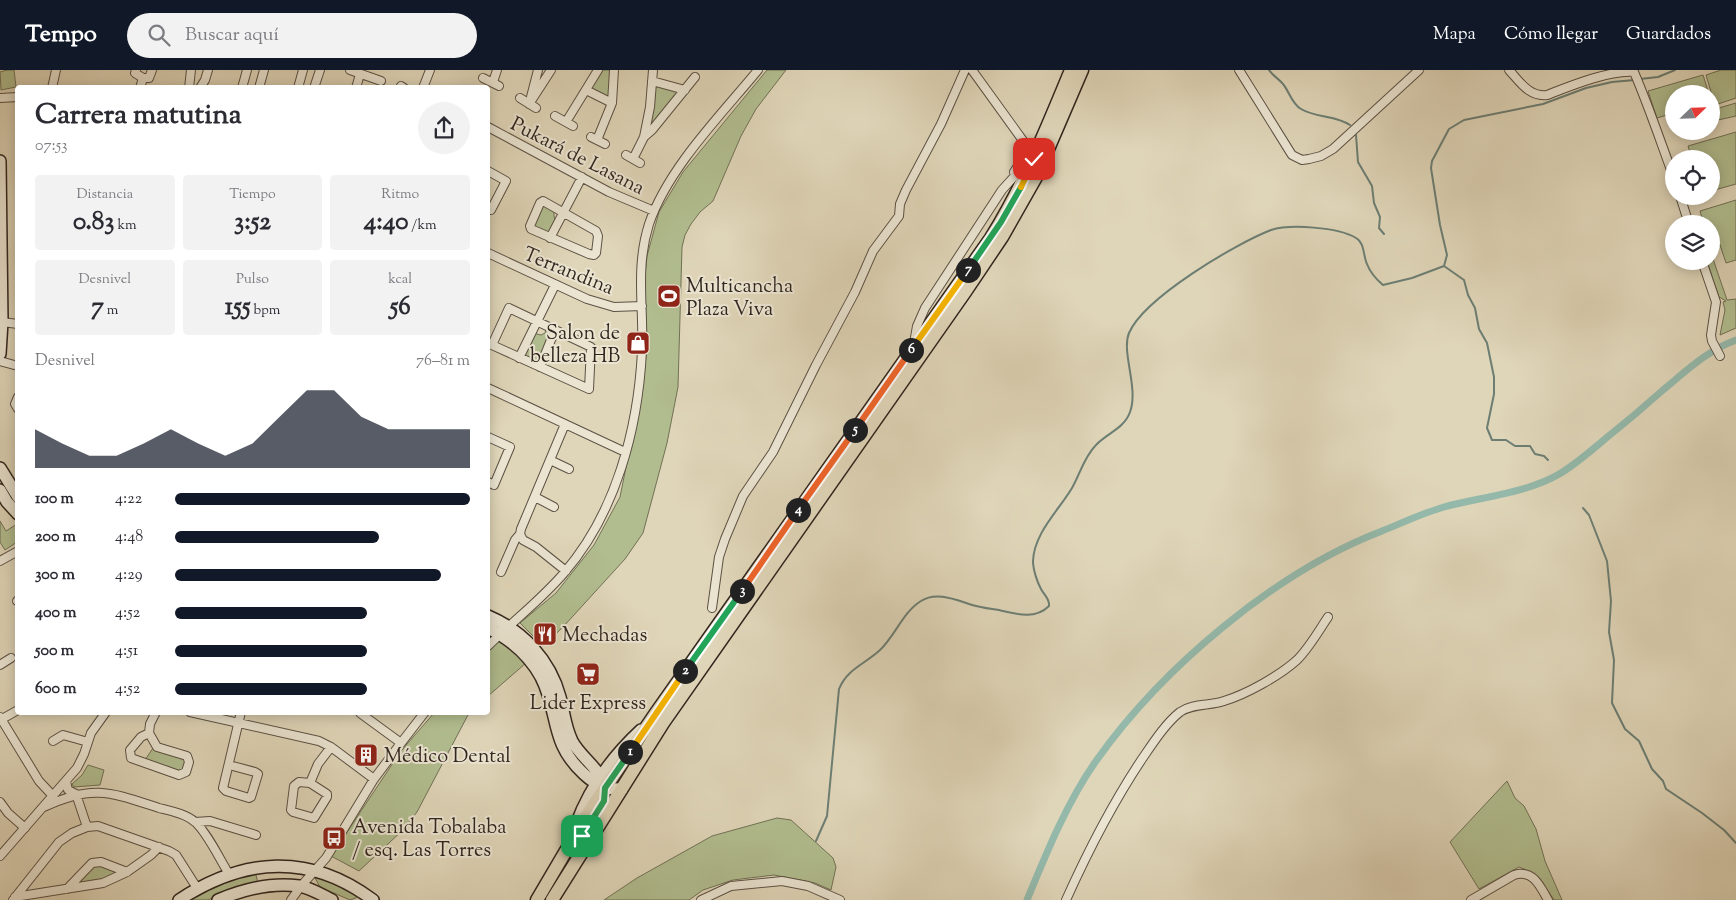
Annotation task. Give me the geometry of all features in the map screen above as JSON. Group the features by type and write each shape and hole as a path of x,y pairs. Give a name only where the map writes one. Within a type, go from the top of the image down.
{"main road":[{"path":"537,900 568,848 601,783 649,722 991,238 1018,192 1034,159 1071,70"},
{"path":"552,900 663,723 1002,237 1036,177 1082,70"},
{"path":"570,872 582,836 604,801 601,783"}],"street":[{"path":"53,85 56,70"},
{"path":"136,70 136,73 143,78 149,78 152,70"},
{"path":"189,85 191,70"},
{"path":"202,85 208,70"},
{"path":"243,85 247,70"},
{"path":"261,85 264,70"},
{"path":"299,85 303,70"},
{"path":"315,85 320,70"},
{"path":"350,70 378,80 374,85"},
{"path":"424,85 430,70"},
{"path":"483,78 496,84 497,70"},
{"path":"533,106 538,70"},
{"path":"533,106 551,70"},
{"path":"555,116 569,124 598,70"},
{"path":"606,144 594,139 612,103 614,70"},
{"path":"633,159 644,137 650,107 653,70"},
{"path":"490,644 543,596 566,571 588,540 606,508 625,452 635,406 642,337 641,261 654,211 665,189 680,167 758,70"},
{"path":"712,608 719,557 724,539 743,496 773,452 816,365 856,292 873,251 899,216 900,204 906,190 941,124 965,70"},
{"path":"913,346 917,326 925,308 1023,158 1026,148 1021,137 972,70"},
{"path":"1239,70 1292,155 1302,160 1315,158 1333,148 1419,70"},
{"path":"1509,70 1530,92 1539,96 1606,75 1624,71 1634,72 1665,153"},
{"path":"357,85 360,74"},
{"path":"644,137 652,130 695,77"},
{"path":"141,85 143,78"},
{"path":"652,81 685,90"},
{"path":"586,90 612,103"},
{"path":"0,98 15,97"},
{"path":"520,98 533,106"},
{"name":"Pukará de Lasana","path":"490,128 609,192 654,211"},
{"path":"1002,190 1022,168 1034,159"},
{"path":"0,161 2,322 0,354"},
{"path":"490,172 506,181 490,207"},
{"path":"550,238 582,177"},
{"path":"541,202 562,212 596,231 598,236 596,253 594,255 531,229 530,226 541,202"},
{"name":"Terrandina","path":"490,255 596,302 614,307 642,306"},
{"path":"1705,270 1716,302 1712,336 1713,344 1720,356"},
{"path":"520,358 536,321 555,285"},
{"path":"508,308 536,321 591,348 589,389 492,345 508,308"},
{"path":"2,322 15,324"},
{"path":"540,367 555,330"},
{"path":"0,361 15,365"},
{"path":"490,389 625,452"},
{"path":"500,572 515,540 520,534 565,424"},
{"path":"490,439 510,447 494,485 490,483"},
{"path":"550,460 569,469"},
{"path":"0,468 15,492"},
{"path":"0,490 15,511"},
{"path":"535,497 554,506"},
{"path":"520,534 525,542 536,547 566,571"},
{"path":"0,561 15,553"},
{"path":"1066,900 1090,847 1129,778 1155,739 1181,712 1203,704 1220,703 1236,698 1260,685 1296,661 1328,617"},
{"path":"490,618 504,631 538,671 548,695 560,742 601,783 622,789"},
{"path":"490,628 504,631"},
{"path":"0,665 11,658"},
{"path":"15,711 1,718 39,781 53,796"},
{"path":"0,856 81,763 93,729 104,715"},
{"path":"149,733 141,737 130,750 129,755 132,759 180,775 188,771 189,758 184,754 157,747 149,733 150,724 154,715"},
{"path":"203,715 315,740 331,747 374,779"},
{"path":"229,765 258,774 251,797 224,790 229,765 238,723 240,715"},
{"path":"363,715 400,743"},
{"path":"291,900 330,852 374,779 423,715"},
{"path":"53,742 63,735 88,742"},
{"path":"310,783 323,755 331,747"},
{"path":"66,781 68,790 76,794 87,828"},
{"path":"299,782 310,783 327,794 314,818 293,812 291,806 294,786 299,782"},
{"path":"44,806 76,794 98,792 115,794 184,816 195,822 229,874"},
{"path":"0,802 8,813 25,828"},
{"path":"195,822 210,821 256,835"},
{"path":"14,898 59,842 72,833 98,826 159,847 176,855 197,888"},
{"path":"14,898 103,882 127,872 159,847"},
{"path":"67,889 92,863 101,862 127,872"},
{"path":"179,900 197,888 229,874 260,868 287,867 315,871 335,878 360,895 373,900"},
{"path":"260,868 264,876 261,886"},
{"path":"1471,900 1514,875 1525,874 1538,882 1548,900"},
{"path":"701,900 731,886 773,881 794,882 808,886 826,897 840,900"},
{"path":"218,900 261,886 301,886 332,900"}],"green space":[{"path":"14,70 15,87 1,90 0,72"},
{"path":"601,70 612,70 609,98 590,90"},
{"path":"767,70 786,70 756,109 741,136 713,201 700,212 685,235 682,247 678,387 667,443 643,533 625,559 563,627 543,646 520,623 556,593 594,545 620,497 643,383 646,356 645,275 647,256 659,212 683,172"},
{"path":"1721,70 1736,70 1736,98 1720,103 1720,85 1709,85 1706,75"},
{"path":"1703,75 1706,85 1669,85"},
{"path":"654,81 686,90 645,137"},
{"path":"1665,86 1665,116 1657,118 1648,91"},
{"path":"1736,103 1736,116 1720,120 1720,108"},
{"path":"1736,132 1736,184 1720,188 1720,150 1689,150 1688,146 1709,140 1720,140 1720,137"},
{"path":"1736,200 1736,260 1726,263 1720,245 1720,215 1701,215 1700,211"},
{"path":"542,203 554,209 555,220 549,234 531,226"},
{"path":"1710,270 1717,270 1727,300 1736,299 1736,328 1720,335 1725,310 1723,302 1726,301 1719,297"},
{"path":"546,329 550,332 539,362 523,355 533,333 541,335 545,333"},
{"path":"0,521 6,531 15,525 15,543 5,550 0,542"},
{"path":"501,638 526,663 490,694 490,650"},
{"path":"432,715 468,715 417,812 404,829 359,871 331,856 401,751"},
{"path":"153,748 185,759 186,766 183,771 175,771 145,760"},
{"path":"88,765 104,770 100,785 74,787 72,784 82,775"},
{"path":"1507,781 1515,798 1524,806 1536,829 1545,861 1562,900 1554,900 1535,876 1519,867 1479,889 1450,842"},
{"path":"777,818 791,820 833,858 836,867 831,890 815,883 774,875 733,880 703,890 689,900 604,900 637,878 712,836"},
{"path":"97,864 121,872 96,882 76,884 91,867"},
{"path":"255,871 258,883 208,900 186,900 199,892"},
{"path":"316,877 325,877 357,894 356,898 350,900 320,887"}],"waterway":[{"path":"1269,70 1283,84 1295,104 1301,109 1350,125"},
{"path":"1640,79 1658,77 1675,70"},
{"path":"816,841 827,816 839,689 847,676 880,650 909,611 921,601 935,597 949,598 979,607 1025,615 1038,613 1049,606 1048,599 1038,583 1033,561 1034,551 1042,531 1072,488 1085,460 1100,441 1124,423 1130,412 1133,392 1127,341 1129,333 1138,319 1152,304 1214,260 1255,237 1279,228 1326,229 1338,231 1356,238 1361,243 1370,270 1383,285 1412,278 1444,266 1447,255 1431,168 1432,161 1449,129 1464,120 1543,104 1586,88 1612,82 1635,80"},
{"path":"1356,135 1358,162 1372,186 1374,203 1380,217 1379,228 1384,234"},
{"path":"1444,266 1464,280 1468,295 1475,308 1479,329 1487,343 1494,377 1494,394 1487,428 1492,440 1506,440 1515,446 1530,446 1535,454 1544,456 1548,460"},
{"path":"1027,900 1066,811 1096,761 1153,692 1187,658 1224,626 1262,597 1301,571 1342,549 1436,509 1519,490 1548,480 1561,473 1698,362 1716,349 1736,340"},
{"path":"1583,508 1589,515 1607,561 1611,601 1609,632 1614,660 1612,703 1625,729 1639,741 1652,769 1663,781 1666,789 1702,813 1724,830 1736,843"}],"place":[{"name":"Multicancha Plaza Viva","path":"669,296"},
{"name":"Salon de belleza HB","path":"638,343"},
{"name":"Mechadas","path":"545,634"},
{"name":"Lider Express","path":"588,674"},
{"name":"Médico Dental","path":"366,755"},
{"name":"Avenida Tobalaba / esq. Las Torres","path":"334,838"}],"route":[{"path":"582,836 604,801 606,795 605,788 614,773 913,346 991,238 1010,207 1034,159"}]}
